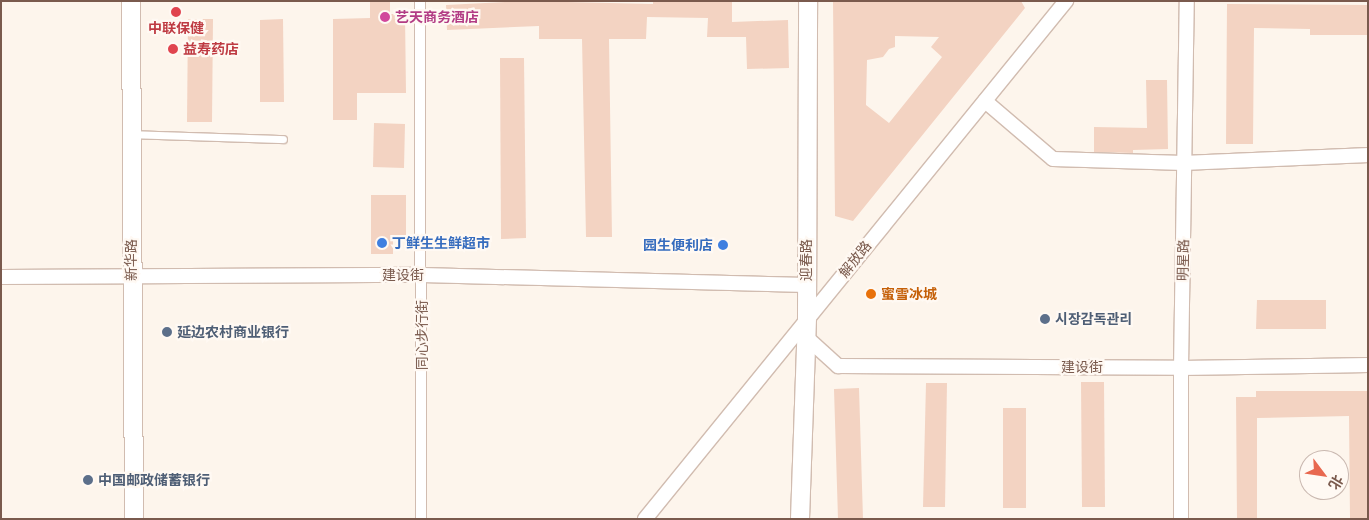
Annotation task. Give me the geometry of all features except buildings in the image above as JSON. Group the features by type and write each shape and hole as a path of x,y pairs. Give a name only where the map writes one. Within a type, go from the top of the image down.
{"street":[{"name":"新华路","path":"131,1 131,277 134,519"},
{"name":"同心步行街","path":"420,1 421,519"},
{"name":"迎春路","path":"800,519 807,338 808,1"},
{"name":"解放路","path":"645,519 807,317 1066,1"},
{"name":"明星路","path":"1181,519 1181,368 1187,1"},
{"path":"985,101 1053,159 1184,163 1368,155"},
{"name":"建设街","path":"1,277 422,275 806,285"},
{"name":"建设街","path":"807,338 838,366 1181,368 1368,365"}],"lane":[{"path":"131,134 283,139"}],"place":[{"name":"中联保健","path":"176,12"},
{"name":"艺天商务酒店","path":"385,17"},
{"name":"益寿药店","path":"173,49"},
{"name":"丁鲜生生鲜超市","path":"382,243"},
{"name":"园生便利店","path":"723,245"},
{"name":"蜜雪冰城","path":"871,294"},
{"name":"시장감독관리","path":"1045,319"},
{"name":"延边农村商业银行","path":"167,332"},
{"name":"中国邮政储蓄银行","path":"88,480"}]}
